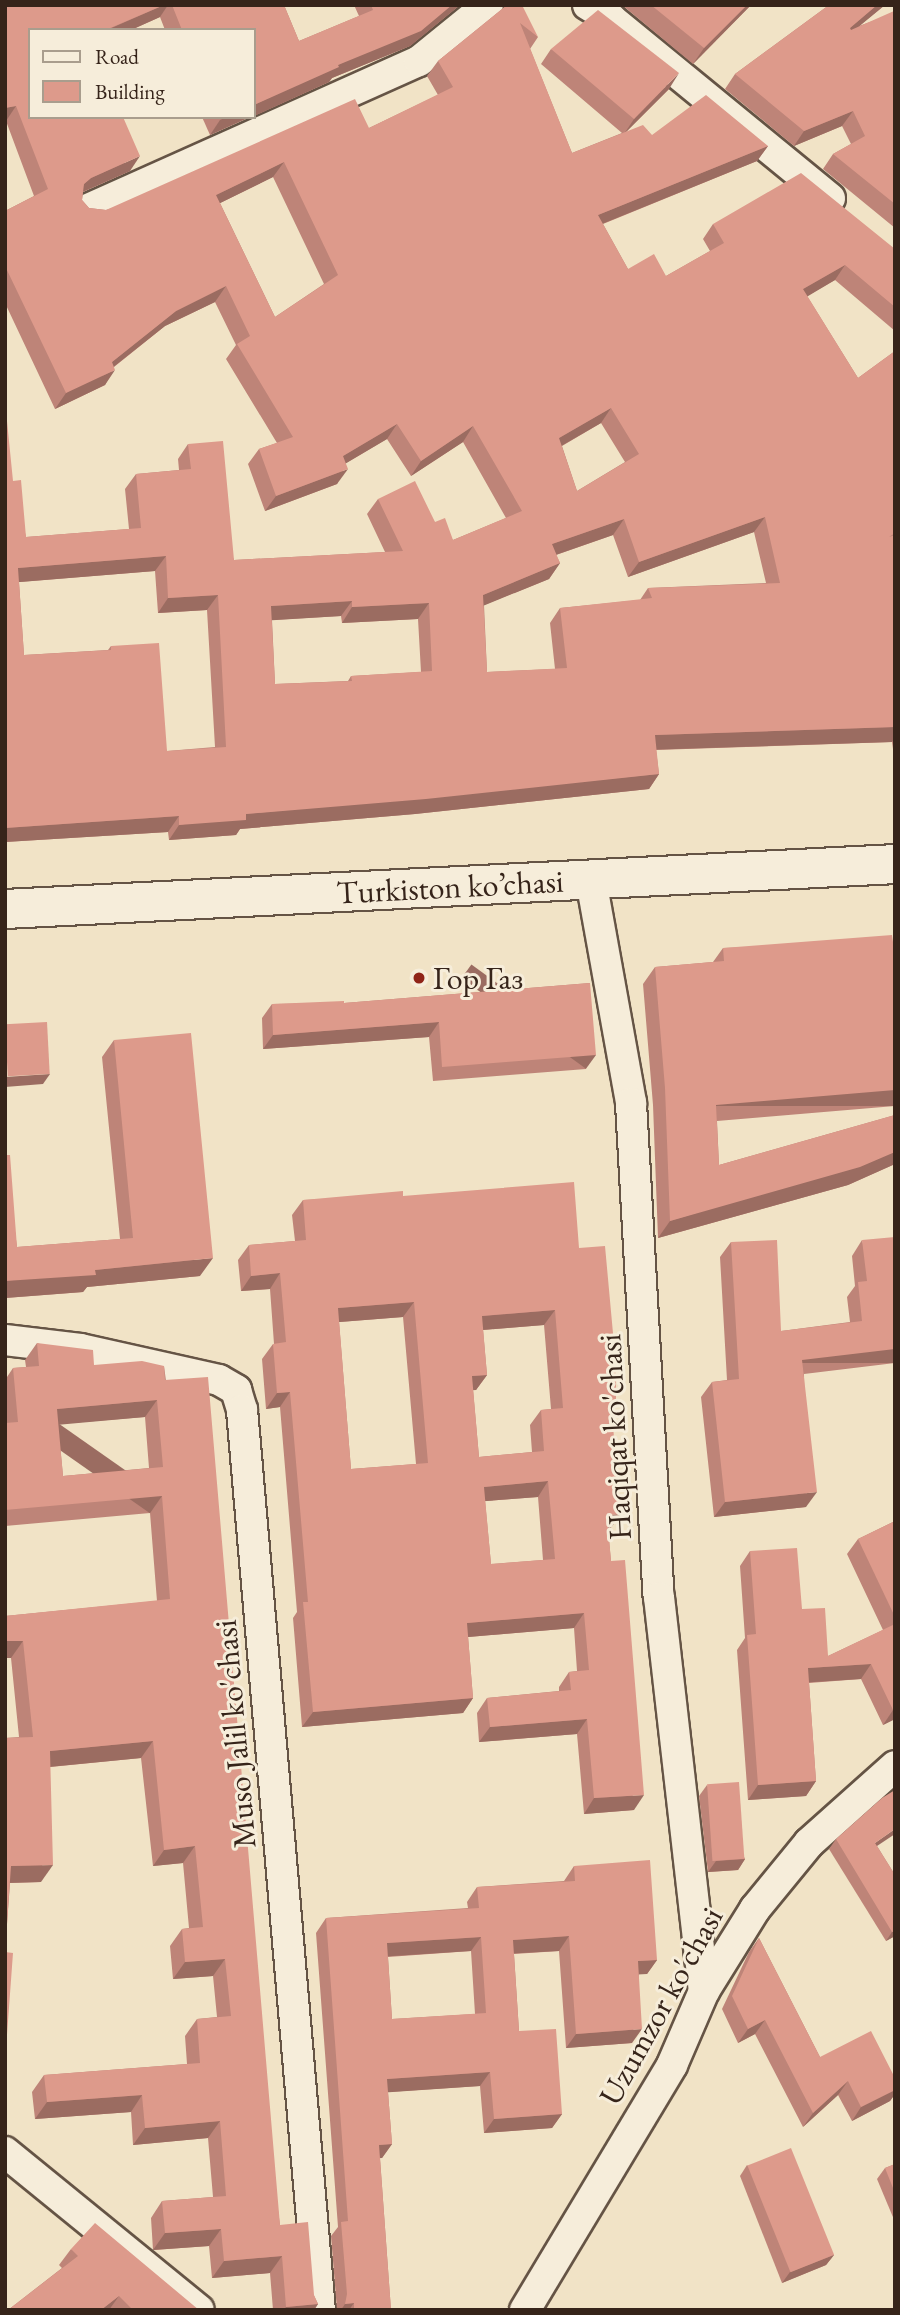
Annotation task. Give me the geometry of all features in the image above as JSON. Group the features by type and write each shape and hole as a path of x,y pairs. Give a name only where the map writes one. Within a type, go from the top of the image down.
{"main road":[{"name":"Turkiston ko’chasi","path":"5,909 895,864"}],"street":[{"path":"88,209 419,61 488,5"},
{"path":"588,5 611,19 853,217"},
{"name":"Haqiqat ko'chasi","path":"591,880 631,1103 659,1597 704,1991"},
{"name":"Muso Jalil ko'chasi","path":"5,1340 80,1349 219,1380 236,1390 243,1410 320,2310"},
{"name":"Uzumzor ko'chasi","path":"525,2310 672,2065 704,1991 755,1909 809,1843 895,1766"},
{"path":"5,2152 199,2310"}],"building":[{"path":"5,5 164,5 110,28 28,28 28,119 124,119 140,156 91,178 84,184 82,200 89,208 106,210 355,99 369,128 453,87 438,61 507,5 522,5 538,37 520,23 572,153 643,125 652,135 706,95 768,146 598,215 628,269 654,254 666,276 724,243 713,224 801,173 895,249 895,307 845,265 803,289 858,378 895,351 895,533 889,537 895,535 895,727 655,735 659,774 426,799 246,814 246,820 179,825 179,816 5,828 5,401 13,481 21,480 26,537 141,528 136,474 191,469 188,444 223,441 234,560 403,551 378,499 415,481 435,522 445,518 453,540 522,511 473,426 421,461 397,424 343,456 348,469 276,496 259,449 293,437 237,344 250,336 226,286 176,311 112,362 115,370 66,393 5,266 5,211 48,189 16,106 5,108","holes":["284,162 338,275 275,317 216,195","611,408 639,454 577,491 559,438","765,517 780,583 648,588 652,598 560,608 567,668 487,672 483,595 560,563 552,544 624,519 639,562","166,556 168,598 218,595 226,747 167,751 159,643 111,646 111,650 24,655 18,568","352,601 352,607 429,603 432,671 351,676 352,681 275,684 271,606"]},
{"path":"172,5 284,5 299,41 373,10 371,5 452,5 421,31 338,65 339,67 256,104 256,28 181,28"},
{"path":"651,5 747,5 704,48"},
{"path":"829,5 877,5 850,28 851,30 894,11 895,13 895,204 833,154 865,136 853,111 804,131 735,74"},
{"path":"598,10 679,73 634,119 551,49"},
{"path":"892,935 895,942 895,1090 716,1105 719,1165 895,1115 895,1152 860,1167 670,1221 665,1088 655,967 724,961 723,948"},
{"path":"590,983 596,1055 442,1067 439,1022 273,1035 272,1004 344,1003"},
{"path":"47,1022 50,1074 8,1076 5,1024"},
{"path":"191,1033 213,1258 95,1270 96,1275 5,1281 5,1155 10,1155 17,1247 133,1238 114,1040"},
{"path":"574,1182 579,1248 605,1246 616,1366 616,1403 611,1404 621,1514 607,1515 611,1561 625,1560 644,1795 594,1798 587,1719 490,1727 487,1698 571,1690 569,1672 589,1670 584,1613 467,1623 473,1698 313,1712 303,1602 308,1602 290,1392 277,1393 273,1344 286,1342 280,1273 251,1276 249,1245 306,1240 303,1200 403,1191 403,1196","holes":["414,1302 428,1463 351,1469 338,1308","555,1310 563,1408 541,1410 544,1451 479,1457 472,1376 487,1375 482,1316","548,1481 555,1559 491,1564 484,1487"]},
{"path":"895,1237 895,1349 802,1360 817,1492 725,1502 712,1382 739,1379 731,1242 777,1240 781,1331 862,1321 858,1282 867,1281 862,1240"},
{"path":"37,1343 93,1350 94,1365 142,1361 164,1366 165,1380 208,1377 280,2225 308,2222 314,2295 318,2304 286,2307 282,2256 224,2261 221,2229 165,2233 162,2201 226,2196 220,2121 145,2128 142,2095 47,2102 44,2075 200,2063 197,2019 231,2016 225,1959 185,1962 182,1929 203,1927 195,1846 164,1850 153,1741 50,1751 53,1865 11,1866 5,1952 5,1738 33,1737 23,1641 5,1641 5,1616 170,1599 162,1496 5,1510 5,1423 18,1422 13,1368 39,1366","holes":["157,1400 163,1467 63,1476 57,1409"]},
{"path":"895,1521 895,1617 858,1539"},
{"path":"797,1548 802,1609 825,1608 828,1656 895,1624 895,1709 893,1710 871,1664 808,1668 816,1781 758,1785 747,1635 756,1634 750,1551"},
{"path":"739,1782 744,1859 712,1861 707,1784"},
{"path":"895,1790 895,1829 875,1843 895,1875 895,1931 892,1932 836,1839 882,1798"},
{"path":"650,1860 657,1960 638,1961 642,2029 576,2034 569,1936 513,1940 519,2031 556,2029 562,2114 494,2119 490,2072 387,2079 392,2144 379,2145 391,2310 354,2310 354,2303 345,2304 347,2294 341,2222 348,2221 326,1918 479,1908 477,1887 575,1881 574,1866","holes":["481,1937 486,2013 392,2019 387,1943"]},
{"path":"759,1938 820,2057 871,2031 895,2078 895,2090 861,2107 848,2081 813,2113 765,2020 748,2029 732,1996"},
{"path":"5,1952 13,1953 5,2062"},
{"path":"791,2148 834,2255 791,2272 747,2166"},
{"path":"895,2164 895,2193 885,2168"},
{"path":"95,2223 199,2310 133,2310 119,2296 101,2310 8,2310 78,2256 71,2249"}],"place":[{"name":"Гор Газ","path":"419,978"}]}
